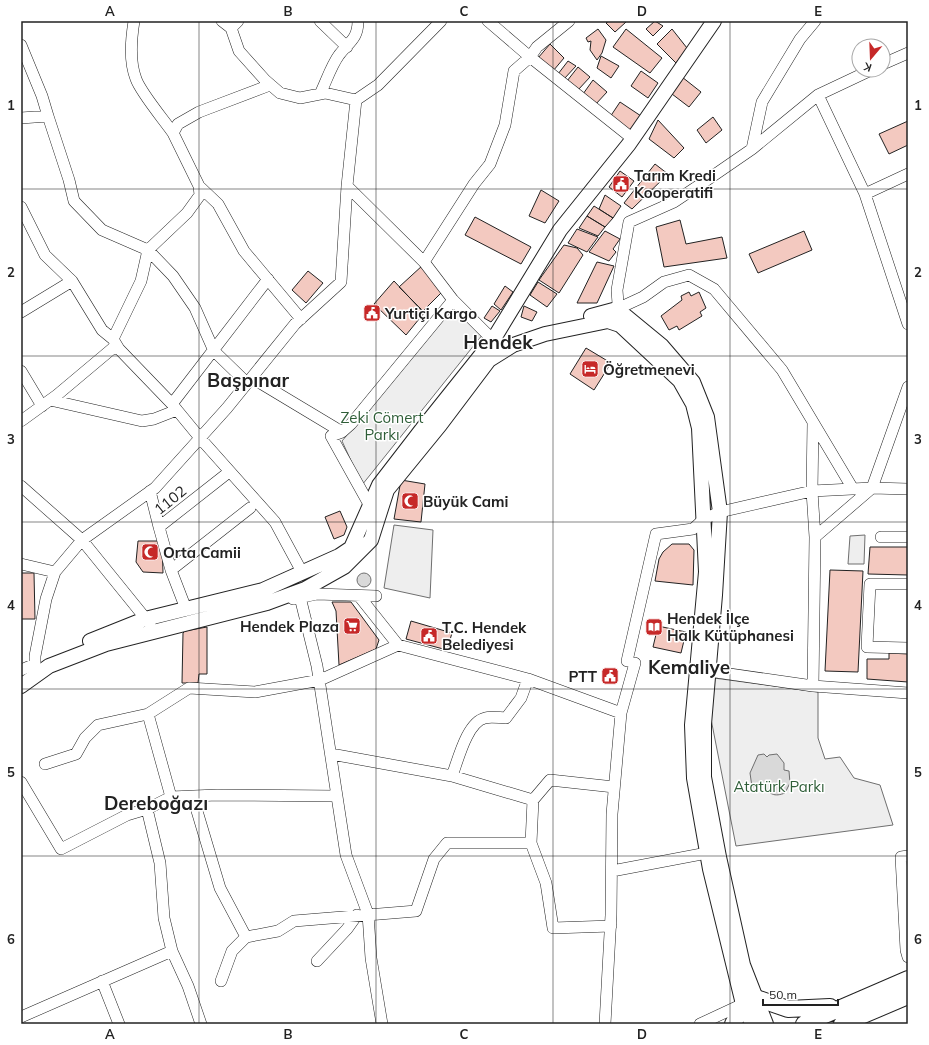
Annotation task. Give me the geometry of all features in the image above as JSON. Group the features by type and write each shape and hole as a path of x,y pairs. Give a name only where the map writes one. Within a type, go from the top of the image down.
{"highway":[{"path":"733,1024 749,1001 788,1010 808,1010 846,1019 908,979"},
{"path":"804,1024 846,1019 908,996"}],"main road":[{"path":"22,686 42,665 145,619 263,590 339,556 351,548 379,485 493,340 560,230 633,139 714,21"},
{"path":"493,340 617,309 662,346 693,382 708,417 720,512 704,670 692,725 694,778 707,853 749,1001 766,1024"},
{"path":"42,665 106,644 267,603 305,589 344,568 371,540 387,490 440,425 489,360 513,345 545,334 608,321 620,325 680,381 693,404 699,428 706,572 704,777 719,857 743,965 752,1024"},
{"path":"489,360 493,340"}],"street":[{"path":"134,21 131,47 133,68 137,81 173,133 200,186 218,204 244,251 301,319"},
{"path":"222,21 235,25 239,51 270,85 280,93 300,98 325,93 356,100 378,85 442,21"},
{"path":"320,21 348,47"},
{"path":"320,94 339,55 348,47 358,30 358,21"},
{"path":"488,21 633,139"},
{"path":"424,262 474,184 490,164 505,125 514,71 537,47 570,21"},
{"path":"752,149 762,102 800,39 815,21"},
{"path":"21,46 42,96 69,180 74,201 102,230 148,250 173,276 195,308 214,351 249,380 342,432"},
{"path":"891,60 908,53"},
{"path":"620,325 617,309 617,290 629,222 674,202 752,149 818,95 854,78"},
{"path":"173,133 178,124 199,112 270,85"},
{"path":"818,95 865,194 908,324"},
{"path":"21,670 42,665 35,656 46,599 56,572 82,540 155,488 200,438 301,319 341,282 347,186 356,100"},
{"path":"21,118 48,116"},
{"path":"865,194 908,174"},
{"path":"113,339 141,281 148,250 187,213 200,195 200,186"},
{"path":"347,186 424,262 453,300 493,340"},
{"path":"21,207 45,255 72,281 102,330 113,339 119,349 175,407 229,472 275,522 302,572"},
{"path":"617,309 643,297 664,282 690,275 714,288 782,370 853,489"},
{"path":"21,371 46,403 142,421 154,419 175,407 214,351 268,279"},
{"path":"21,312 72,281"},
{"path":"369,509 331,436 342,432 401,365 453,300"},
{"path":"21,420 46,403 96,364 112,348 119,349"},
{"path":"815,537 872,488 908,387"},
{"path":"813,423 812,491 815,537 813,686"},
{"name":"1102","path":"186,609 171,570 160,527 229,472"},
{"path":"21,486 82,540 156,631"},
{"path":"605,1024 611,926 612,814 621,713 656,534 693,530 704,519 720,512 812,491 872,488 908,489"},
{"path":"150,491 160,527"},
{"path":"171,570 250,508"},
{"path":"881,537 908,537"},
{"path":"21,564 56,572"},
{"path":"908,584 870,584 867,647 908,648"},
{"path":"267,603 317,594 376,596"},
{"path":"359,596 398,644 528,678 621,713"},
{"path":"300,598 320,680 346,855 368,914 371,958 382,1024"},
{"path":"46,764 76,754 86,738 98,725 148,714 189,688 255,692 320,680 398,644"},
{"path":"704,670 813,686 908,693"},
{"path":"452,776 465,741 474,723 485,718 506,718 521,698 528,678"},
{"path":"148,714 171,797"},
{"path":"331,754 452,776 533,800"},
{"path":"611,926 553,928 546,883 531,843 533,800 550,780 614,787"},
{"path":"22,789 61,849 127,815 171,797 337,796"},
{"path":"199,796 197,811 201,819 220,888 246,936"},
{"path":"147,808 160,863 164,918 172,951 188,986 201,1024"},
{"path":"221,981 232,951 246,936 278,931 294,921 416,911 434,859 446,843 531,843"},
{"path":"612,871 707,853"},
{"path":"908,856 901,857 906,950 908,957"},
{"path":"317,961 347,929 357,915"},
{"path":"21,1017 172,951"},
{"path":"102,982 119,1024"},
{"path":"700,1024 749,1001"}],"green space":[{"name":"Zeki Cömert Parkı","path":"456,304 483,334 362,485 342,441"},
{"path":"394,525 433,530 430,598 384,588"},
{"path":"865,535 864,564 848,564 850,536"},
{"name":"Atatürk Parkı","path":"714,678 818,692 818,738 825,759 840,757 854,778 880,785 893,825 736,846 711,719"}],"shaded area":[{"path":"361,573 367,573 371,577 371,583 367,587 361,587 357,583 357,577"},
{"path":"764,754 767,757 769,755 777,754 784,763 784,770 789,771 790,783 785,793 778,795 772,794 768,791 765,784 752,787 750,773 758,755"}],"building":[{"path":"609,21 626,22 615,32 606,23"},
{"path":"655,21 663,26 653,36 646,29"},
{"path":"598,29 606,40 602,53 597,60 590,50 591,41 588,42 586,38"},
{"path":"626,29 662,58 650,73 613,47"},
{"path":"672,29 687,48 676,63 657,44"},
{"path":"550,44 564,58 553,71 538,58"},
{"path":"601,56 619,66 611,78 597,68"},
{"path":"568,61 576,66 564,79 558,74"},
{"path":"578,67 590,77 578,90 567,81"},
{"path":"641,71 658,83 648,98 631,86"},
{"path":"682,77 701,92 689,107 672,94"},
{"path":"593,80 607,92 595,105 583,94"},
{"path":"620,102 641,116 629,131 610,117"},
{"path":"713,117 722,130 706,143 697,130"},
{"path":"658,120 684,148 674,158 649,139"},
{"path":"908,121 908,145 889,154 879,134"},
{"path":"655,164 668,174 632,209 624,203"},
{"name":"Tarım Kredi Kooperatifi","path":"620,171 634,181 622,197 609,187"},
{"path":"541,190 559,201 545,223 529,216"},
{"path":"605,195 621,206 613,218 599,209"},
{"path":"594,206 613,218 605,227 587,216"},
{"path":"587,216 605,227 598,236 579,228"},
{"path":"475,217 531,247 521,264 465,235"},
{"path":"680,220 686,244 722,237 727,258 664,267 656,227"},
{"path":"577,229 598,237 587,252 568,243"},
{"path":"605,231 620,239 613,249 616,252 609,261 589,252"},
{"path":"804,231 812,250 758,273 749,254"},
{"path":"564,245 577,248 583,255 559,293 539,280"},
{"path":"597,262 614,266 597,303 577,303"},
{"path":"423,265 443,291 423,311 399,287"},
{"path":"308,271 323,283 306,303 292,290"},
{"path":"394,281 424,313 406,335 374,304"},
{"path":"538,282 557,294 547,307 530,295"},
{"path":"505,286 513,292 501,310 494,304"},
{"path":"689,292 691,296 699,292 706,308 700,312 702,316 679,330 677,326 669,330 661,316 682,300 681,296"},
{"path":"492,306 500,311 491,322 484,318"},
{"path":"524,306 537,312 532,321 521,317"},
{"name":"Öğretmenevi","path":"586,348 611,363 594,390 570,374"},
{"name":"Büyük Cami","path":"401,480 425,484 421,522 394,519"},
{"path":"340,511 347,527 344,535 334,539 325,517"},
{"name":"Orta Camii","path":"138,541 162,541 163,573 143,572 136,562"},
{"path":"672,544 689,544 694,550 693,585 655,581 659,559 663,552"},
{"path":"870,547 908,547 908,575 868,574"},
{"path":"830,570 863,571 858,672 825,671"},
{"path":"21,573 34,573 35,619 21,619"},
{"name":"Hendek Plaza","path":"332,602 351,602 379,640 376,649 339,665 336,611"},
{"name":"T.C. Hendek Belediyesi","path":"411,621 452,633 447,650 406,639"},
{"path":"658,626 686,632 681,653 653,647"},
{"path":"207,627 207,674 199,674 198,683 182,683 183,633 185,631"},
{"path":"889,653 908,654 908,682 867,679 867,659 889,659"}],"place":[{"name":"Tarım Kredi Kooperatifi","path":"621,184"},
{"name":"Yurtiçi Kargo","path":"372,313"},
{"name":"Öğretmenevi","path":"590,369"},
{"name":"Büyük Cami","path":"410,501"},
{"name":"Orta Camii","path":"150,552"},
{"name":"Hendek Plaza","path":"352,626"},
{"name":"Hendek İlçe Halk Kütüphanesi","path":"654,627"},
{"name":"T.C. Hendek Belediyesi","path":"429,636"},
{"name":"PTT","path":"610,676"}],"district":[{"name":"Hendek","path":"498,342"},
{"name":"Başpınar","path":"248,380"},
{"name":"Kemaliye","path":"689,667"},
{"name":"Dereboğazı","path":"156,803"}]}
